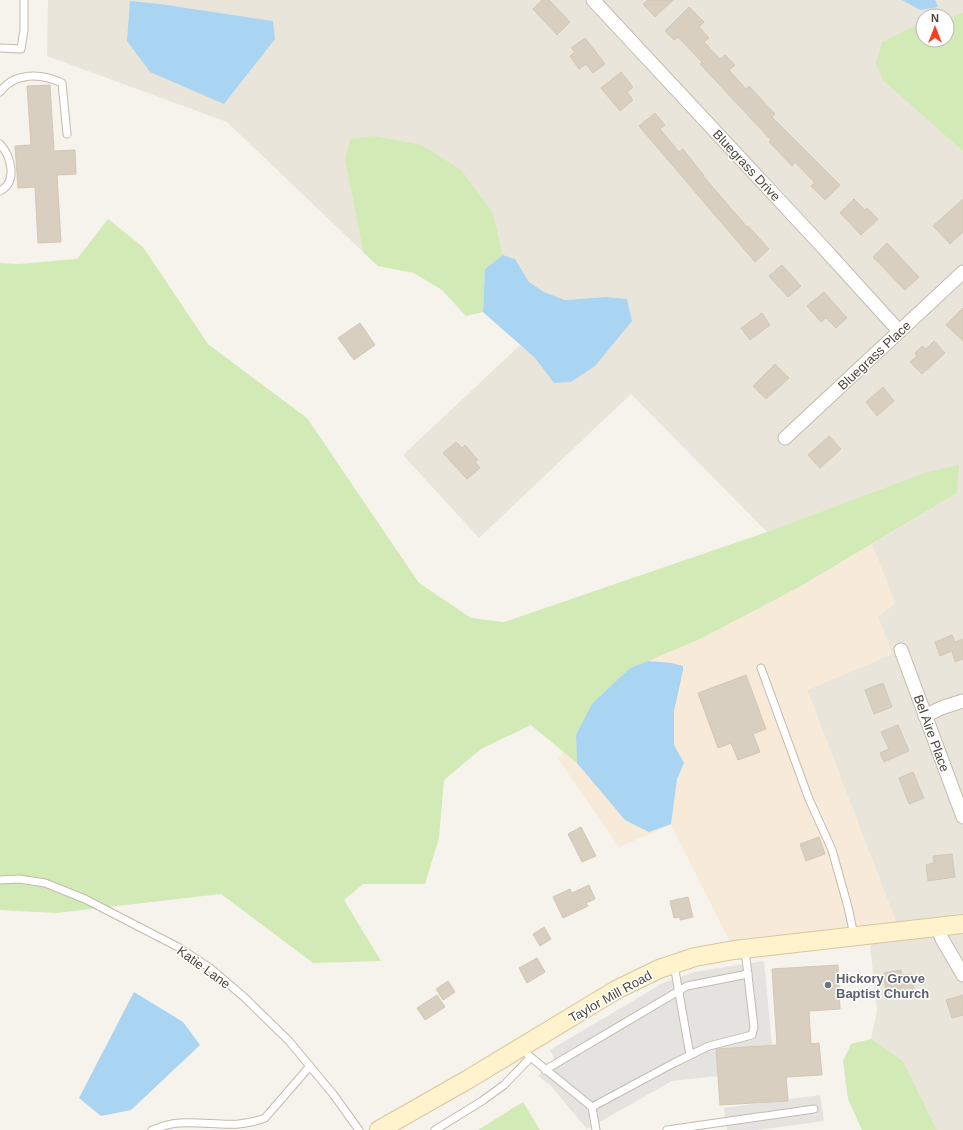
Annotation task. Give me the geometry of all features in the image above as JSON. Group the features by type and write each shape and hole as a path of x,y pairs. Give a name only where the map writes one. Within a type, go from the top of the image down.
{"main road":[{"name":"Taylor Mill Road","path":"379,1130 526,1052 616,990 659,970 695,957 745,948 963,924"}],"street":[{"name":"Bluegrass Drive","path":"593,0 815,238 899,331"},
{"name":"Bluegrass Place","path":"784,438 963,272"},
{"name":"Bel Aire Place","path":"901,650 963,817"},
{"path":"926,716 941,708 963,701"},
{"path":"937,926 945,945 963,975"}],"lane":[{"path":"0,48 21,48 24,30 24,0"},
{"path":"0,92 5,84 24,76 36,75 51,78 62,83 67,134"},
{"path":"0,144 8,155 11,172 10,181 5,188 0,191"},
{"path":"761,668 809,799 832,850 848,907 854,936"},
{"name":"Katie Lane","path":"0,880 19,879 45,883 85,899 178,947 210,968 289,1041 333,1094 359,1130"},
{"path":"592,1107 709,1046 752,1035 754,1027 745,948"},
{"path":"674,965 690,1055"},
{"path":"545,1070 687,986 748,974"},
{"path":"435,1130 504,1086 526,1052 545,1070 592,1107 596,1130"},
{"path":"152,1130 177,1123 202,1124 223,1129 242,1128 257,1124 265,1118 310,1066"},
{"path":"667,1130 814,1109"}],"shaded area":[{"path":"48,0 963,0 963,1130 937,1130 903,1061 871,1039 877,1011 869,934 899,930 807,690 892,654 878,617 895,603 872,544 957,493 924,473 767,532 631,394 479,538 403,455 520,345 535,358 554,383 605,297 565,300 544,292 529,282 515,259 503,255 493,213 345,160 363,252 227,122 47,56"},
{"path":"872,544 895,603 878,617 892,654 807,690 899,931 734,950 671,825 619,847 558,759 576,735 592,704 630,668 700,639 801,586"},
{"path":"764,961 772,1045 716,1049 718,1076 672,1081 587,1129 550,1085 538,1076 555,1060 550,1050 663,983 694,972"},
{"path":"820,1095 824,1121 758,1130 727,1130 724,1108"}],"green space":[{"path":"963,13 963,151 883,80 876,63 882,42 912,27 915,26 915,48 955,48 955,16"},
{"path":"373,136 422,145 461,170 493,213 503,255 485,269 483,312 466,316 442,290 414,273 378,266 363,252 345,160 350,139"},
{"path":"108,219 143,247 208,344 307,418 419,583 471,618 504,622 767,532 924,473 959,465 957,493 801,586 700,639 630,668 576,735 577,763 531,725 481,749 444,780 439,838 425,884 363,884 344,900 381,961 313,963 221,894 56,913 0,910 0,263 19,264 77,259"},
{"path":"871,1039 903,1061 937,1130 862,1130 848,1099 843,1061 851,1044"},
{"path":"523,1102 540,1130 478,1130"}],"water":[{"path":"902,0 935,0 938,7 932,8 916,8"},
{"path":"130,1 273,21 275,39 224,104 150,72 127,41"},
{"path":"503,255 515,259 529,282 544,292 565,300 605,297 627,299 632,321 595,366 571,382 554,383 535,358 483,312 485,269"},
{"path":"648,661 671,663 683,666 674,711 674,745 684,763 677,779 671,824 649,832 625,820 577,763 576,735 592,704 630,668"},
{"path":"134,992 183,1022 200,1045 131,1110 101,1116 79,1098"}],"building":[{"path":"542,0 549,0 570,22 557,35 533,9"},
{"path":"648,0 673,0 655,17 643,4"},
{"path":"689,7 704,22 699,27 709,38 704,42 720,59 725,55 735,65 729,70 746,89 749,86 775,114 772,117 840,185 825,200 811,186 815,183 795,162 792,166 769,142 771,140 700,64 702,62 678,37 674,40 665,31"},
{"path":"585,38 605,64 593,73 586,64 579,69 570,56 575,52 571,48"},
{"path":"621,72 633,87 627,92 633,100 620,111 601,88"},
{"path":"50,85 54,151 75,150 76,174 57,175 61,242 38,243 35,187 18,188 15,146 31,145 27,86"},
{"path":"655,113 665,125 660,129 679,152 683,149 703,176 747,227 748,226 769,249 755,262 639,126"},
{"path":"854,199 865,210 867,208 878,219 861,235 840,213"},
{"path":"963,199 963,232 950,244 933,226"},
{"path":"887,243 919,277 905,290 873,257"},
{"path":"782,265 801,286 788,297 769,276"},
{"path":"824,292 847,318 836,328 826,318 821,322 807,306"},
{"path":"963,308 963,341 946,325"},
{"path":"762,313 770,325 750,340 741,328"},
{"path":"360,323 375,345 354,360 338,338"},
{"path":"934,341 945,353 922,374 910,362 917,356 915,353 922,346 926,349"},
{"path":"775,364 789,378 766,399 753,386"},
{"path":"883,387 894,401 877,416 866,402"},
{"path":"829,436 841,449 820,468 808,455"},
{"path":"456,442 462,448 465,445 478,460 475,462 480,468 467,479 443,453"},
{"path":"952,635 955,642 963,639 963,659 955,662 952,651 940,656 935,642"},
{"path":"746,675 766,729 753,734 760,752 738,760 731,743 718,748 698,693"},
{"path":"883,683 892,707 874,714 865,690"},
{"path":"898,725 909,751 884,762 880,753 889,749 881,732"},
{"path":"913,772 924,798 909,804 899,778"},
{"path":"581,827 596,856 582,862 568,834"},
{"path":"819,837 825,854 806,861 800,844"},
{"path":"952,854 955,877 928,881 926,865 934,863 933,856"},
{"path":"589,885 595,899 586,903 588,906 563,918 553,897 570,889 572,893"},
{"path":"688,897 693,917 680,920 680,917 674,918 670,901"},
{"path":"544,927 551,939 540,946 533,934"},
{"path":"537,958 545,972 527,983 519,968"},
{"path":"838,965 840,1009 809,1011 811,1044 819,1043 822,1075 786,1077 788,1101 720,1105 716,1049 777,1045 772,969"},
{"path":"901,970 901,975 912,974 914,990 886,994 884,973"},
{"path":"448,981 455,992 443,1000 436,989"},
{"path":"437,995 445,1007 425,1020 417,1008"},
{"path":"963,995 963,1015 952,1018 946,1000"}],"place":[{"name":"Hickory Grove Baptist Church","path":"828,985"}]}
